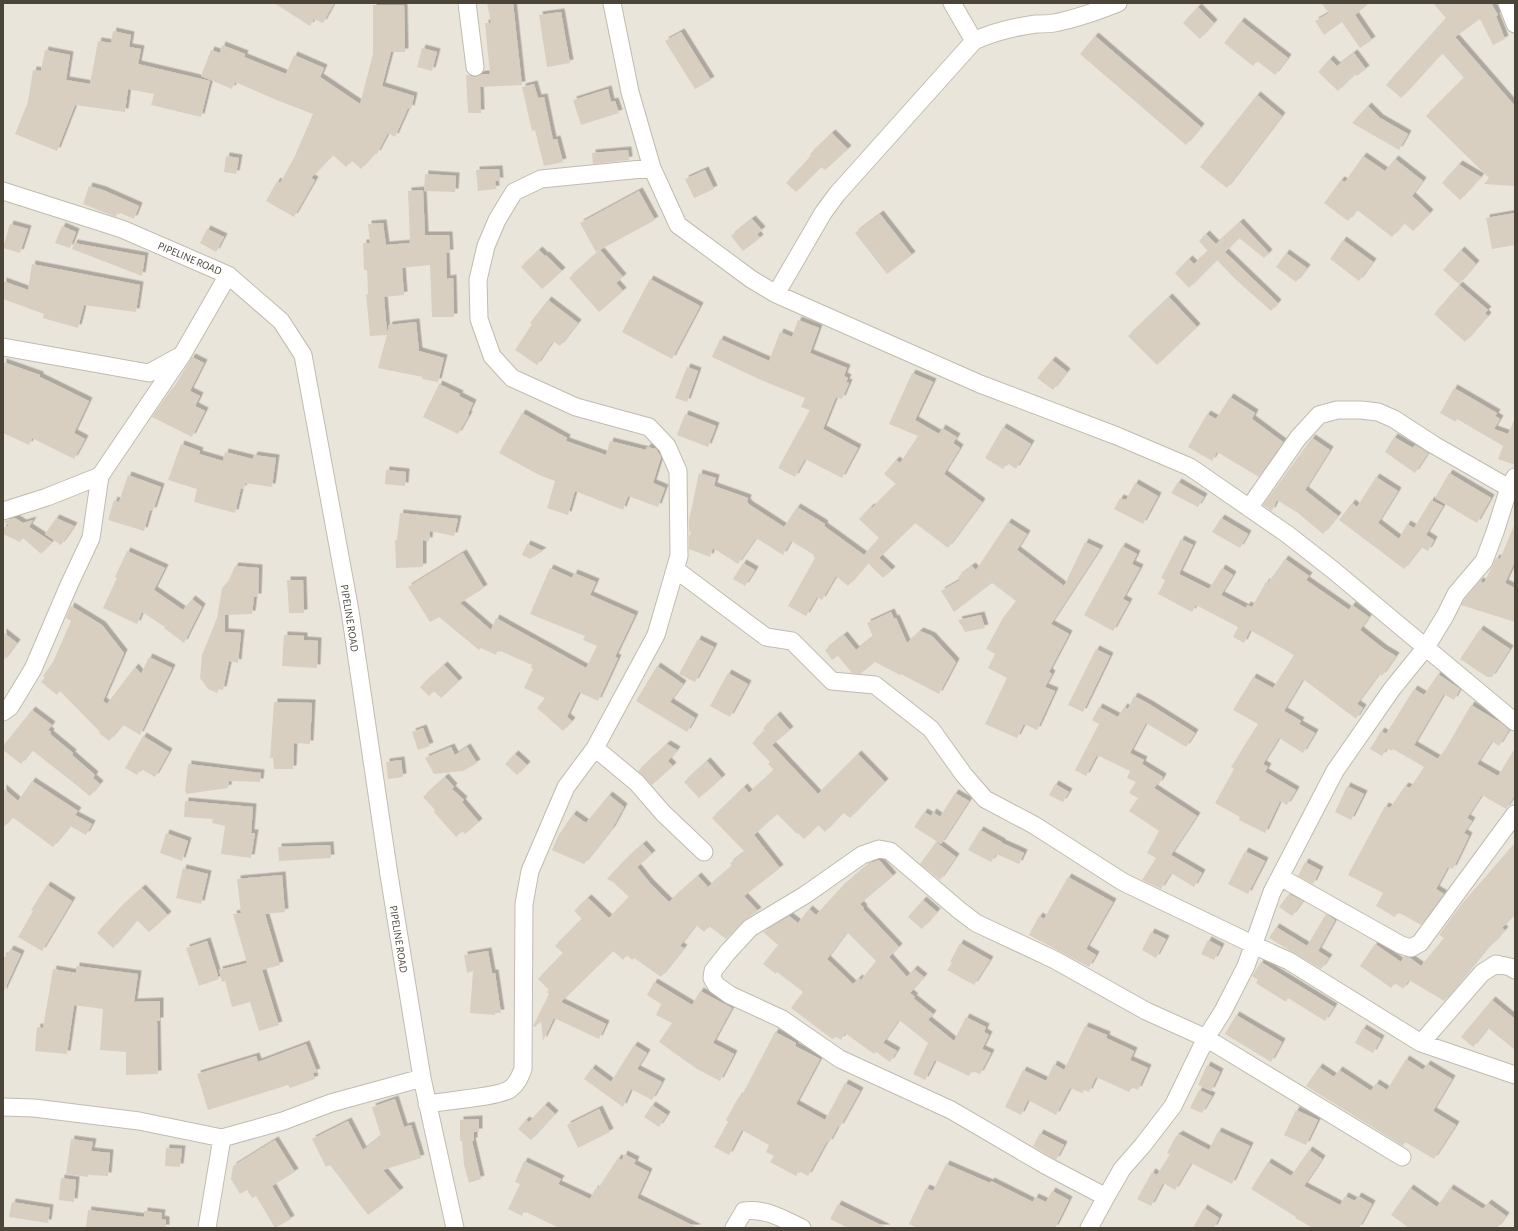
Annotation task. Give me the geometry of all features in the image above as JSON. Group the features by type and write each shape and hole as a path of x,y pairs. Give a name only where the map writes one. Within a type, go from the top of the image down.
{"street":[{"path":"467,3 475,67"},
{"path":"612,3 630,92 652,168 678,225 751,279 776,294 980,384 1117,436 1190,466 1287,534 1333,570 1515,722"},
{"path":"952,3 974,41"},
{"path":"776,294 823,213 837,194 974,41 990,34 1010,29 1035,24 1053,23 1074,18 1118,3"},
{"path":"1507,3 1515,24"},
{"path":"427,1104 491,1095 508,1091 517,1083 523,1069 524,904 530,871 566,787 595,748 656,635 678,556 678,471 667,446 649,427 576,407 512,378 492,356 479,319 478,280 486,246 497,220 514,192 541,180 652,168"},
{"name":"PIPELINE ROAD","path":"3,191 122,229 228,275 281,321 303,355 350,611 388,875 422,1078 455,1228"},
{"path":"3,712 10,707 33,669 91,538 100,476 182,355 228,275"},
{"path":"3,347 149,373 182,355"},
{"path":"1090,1228 1122,1170 1173,1106 1206,1038 1223,1011 1246,966 1272,892 1335,771 1392,689 1426,647 1445,616 1456,594 1484,561 1512,482 1453,457 1394,419 1378,412 1337,410 1319,415 1298,438 1249,508"},
{"path":"3,511 47,497 100,476"},
{"path":"675,570 766,637 792,641 832,681 875,685 931,729 964,774 985,799 1034,825 1123,882 1289,960 1421,1043 1515,1075"},
{"path":"595,748 637,783 663,813 704,852"},
{"path":"1280,877 1400,945 1411,948 1420,943 1515,814"},
{"path":"1106,1197 951,1110 840,1059 782,1019 730,995 716,985 712,978 713,971 750,928 805,895 862,855 879,849 890,851 976,923 1055,960 1146,1011 1206,1038 1402,1157"},
{"path":"1421,1043 1482,973 1496,964 1510,967 1515,970"},
{"path":"3,1107 34,1108 139,1121 222,1138 283,1121 331,1103 422,1078"},
{"path":"207,1228 222,1138"},
{"path":"734,1228 744,1211 754,1210 773,1214 802,1228"}],"shaded area":[{"path":"3,3 1515,3 1515,1228 3,1228"}],"building":[{"path":"274,3 334,3 323,23 314,19 310,26"},
{"path":"487,3 513,3 522,85 480,87 481,113 468,113 466,75 476,77 482,74 490,74 485,23 491,23"},
{"path":"1321,3 1369,3 1355,15 1372,40 1360,48 1342,22 1324,35 1315,21 1329,13"},
{"path":"1433,3 1491,3 1498,15 1496,16 1505,39 1493,45 1480,19 1455,37 1515,106 1515,186 1484,184 1489,178 1426,116 1464,78 1442,53 1401,98 1386,85 1446,18"},
{"path":"373,5 404,5 405,52 391,52 382,86 414,96 411,109 408,108 395,137 388,133 377,154 375,153 361,169 352,161 346,167 333,155 311,178 315,180 294,217 266,201 277,181 280,183 294,158 313,114 235,82 232,89 201,76 211,50 220,53 222,45 245,54 244,57 286,74 294,55 324,68 320,77 360,104 373,54"},
{"path":"1198,7 1214,23 1200,39 1183,23"},
{"path":"561,12 570,63 547,67 539,15"},
{"path":"1241,21 1288,58 1275,75 1257,61 1253,66 1224,43"},
{"path":"113,31 131,35 129,47 141,49 138,64 210,81 201,117 151,105 154,94 128,89 125,112 75,105 57,151 15,134 28,102 33,70 41,71 45,50 70,55 66,80 90,84 98,41 111,43"},
{"path":"681,32 711,80 695,89 665,41"},
{"path":"1095,36 1201,127 1186,145 1080,54"},
{"path":"422,48 437,52 432,71 417,67"},
{"path":"1354,53 1366,69 1357,76 1355,74 1338,91 1318,72 1330,59 1337,66"},
{"path":"534,84 538,98 544,97 553,140 557,139 563,162 544,166 535,130 532,131 522,87"},
{"path":"608,89 611,102 615,101 619,113 581,125 573,100"},
{"path":"1257,95 1282,116 1227,188 1200,167"},
{"path":"1368,106 1380,118 1408,134 1399,150 1352,123"},
{"path":"832,133 848,149 825,170 821,167 796,192 786,183 811,156 810,154"},
{"path":"628,150 629,160 593,164 592,153"},
{"path":"226,156 239,158 236,174 224,172"},
{"path":"1363,156 1385,171 1395,159 1423,181 1412,196 1430,213 1413,231 1404,223 1392,237 1357,210 1348,221 1324,203 1341,180 1345,182"},
{"path":"1459,164 1481,177 1460,200 1442,183"},
{"path":"499,169 500,181 495,181 496,189 478,191 476,170"},
{"path":"705,170 714,189 694,198 685,179"},
{"path":"425,174 456,176 455,192 424,191"},
{"path":"89,186 103,190 139,206 134,219 118,212 116,217 83,204"},
{"path":"423,190 425,235 449,235 450,253 446,253 447,279 453,278 454,317 432,317 430,265 402,268 404,295 384,297 387,333 389,325 416,322 419,351 444,358 438,382 422,379 423,377 378,368 387,335 370,336 366,294 368,294 367,270 364,270 363,243 370,243 368,224 383,223 386,245 410,243 408,191"},
{"path":"639,191 655,220 596,252 580,223"},
{"path":"1515,213 1515,245 1492,249 1486,218"},
{"path":"880,214 912,255 887,274 855,233"},
{"path":"752,219 762,230 757,234 760,238 743,251 731,236"},
{"path":"1240,222 1269,253 1264,258 1239,238 1225,252 1278,303 1271,311 1234,278 1217,260 1189,288 1175,273 1189,259 1194,264 1208,251 1199,241 1206,234 1216,244"},
{"path":"10,224 28,229 20,253 3,248"},
{"path":"62,226 76,232 70,248 55,243"},
{"path":"207,229 224,237 216,252 200,243"},
{"path":"1343,240 1373,262 1359,281 1330,259"},
{"path":"74,243 145,256 142,276 72,249"},
{"path":"539,250 562,271 542,289 521,267"},
{"path":"600,250 623,277 616,283 623,291 599,312 569,278"},
{"path":"1461,250 1476,264 1459,284 1443,270"},
{"path":"1286,253 1307,268 1296,282 1276,267"},
{"path":"32,264 140,285 136,312 84,305 78,328 43,318 44,314 3,299 3,281 28,290"},
{"path":"650,279 700,306 672,359 622,332"},
{"path":"1459,285 1488,310 1485,313 1488,316 1465,342 1434,314"},
{"path":"1169,297 1197,327 1157,365 1128,336"},
{"path":"548,300 578,323 560,346 553,341 537,365 515,350 532,324 530,323"},
{"path":"798,320 819,328 810,353 847,368 844,376 848,378 846,382 849,383 842,399 836,397 823,429 858,448 842,478 805,459 795,477 778,468 810,410 801,407 805,398 761,380 712,357 720,339 769,361 780,332 792,337"},
{"path":"192,357 204,363 190,391 200,396 195,406 205,411 192,437 152,417 170,391 171,392"},
{"path":"1052,360 1067,372 1053,390 1037,378"},
{"path":"3,362 40,375 40,377 89,401 74,433 85,439 74,459 32,438 29,445 3,433"},
{"path":"687,367 698,371 687,402 675,398"},
{"path":"912,373 933,382 915,420 939,434 942,428 957,437 953,443 960,448 944,474 982,502 948,548 915,523 879,558 892,570 883,578 868,563 848,586 836,576 822,600 817,597 806,616 788,606 815,558 813,556 814,555 791,541 783,555 756,538 738,564 713,548 710,557 689,549 689,537 691,532 689,531 689,520 699,473 716,478 714,486 748,498 747,502 750,505 784,527 797,507 825,524 824,526 864,555 879,538 859,519 896,484 884,474 896,460 900,463 918,436 889,424"},
{"path":"439,384 460,394 459,396 473,403 468,414 469,415 458,434 423,417"},
{"path":"1454,388 1497,413 1495,416 1500,419 1494,429 1508,434 1515,418 1515,465 1498,459 1503,446 1457,419 1456,422 1440,413"},
{"path":"1230,397 1255,413 1252,419 1283,442 1259,477 1217,452 1212,461 1188,447 1207,414 1216,419"},
{"path":"522,413 567,438 566,441 606,455 610,441 646,450 647,447 656,449 661,457 653,483 665,488 658,507 628,496 623,510 575,491 568,515 547,508 555,481 539,475 499,453"},
{"path":"685,414 716,426 708,447 677,435"},
{"path":"1003,427 1031,444 1016,469 1007,463 1003,469 985,458"},
{"path":"1394,437 1413,448 1415,445 1428,453 1415,473 1385,452"},
{"path":"1312,438 1330,450 1305,490 1338,516 1323,534 1298,513 1277,500 1272,511 1263,505"},
{"path":"181,444 200,451 199,454 223,461 225,452 253,459 254,455 276,458 272,487 245,483 243,489 241,488 235,513 194,502 197,489 168,480"},
{"path":"386,470 406,472 405,486 385,484"},
{"path":"1449,473 1491,498 1477,523 1435,498"},
{"path":"128,475 161,487 153,511 150,510 144,531 108,520 114,500 119,502"},
{"path":"1376,477 1398,491 1378,523 1399,539 1407,524 1414,528 1431,500 1443,506 1426,535 1434,540 1428,551 1421,547 1404,569 1339,520 1352,503 1357,507"},
{"path":"1178,482 1204,497 1198,507 1171,493"},
{"path":"1135,483 1158,496 1143,524 1114,509 1120,498 1126,500"},
{"path":"400,513 458,519 454,536 430,531 429,541 423,540 423,567 396,568 395,540 397,540"},
{"path":"15,518 23,523 33,520 29,527 52,542 41,554 23,538 20,542 3,534 3,527 9,526 4,521"},
{"path":"56,518 74,526 61,545 45,534"},
{"path":"1221,518 1248,534 1240,548 1212,532"},
{"path":"1008,522 1027,534 1017,550 1064,586 1085,542 1100,549 1051,624 1069,634 1049,672 1052,674 1045,687 1055,691 1037,730 1024,724 1017,738 985,724 1007,678 988,668 995,654 986,649 1003,618 1016,601 992,583 954,612 941,591 960,580 958,577 972,566 976,570"},
{"path":"1515,523 1515,561 1505,583 1515,588 1515,622 1461,605 1480,581 1484,583 1496,558 1500,559"},
{"path":"1181,539 1193,545 1179,574 1209,589 1222,568 1233,575 1221,595 1246,608 1247,605 1252,607 1266,582 1268,583 1285,559 1309,576 1306,580 1349,610 1352,605 1369,617 1360,630 1384,649 1396,656 1382,676 1379,674 1357,704 1363,708 1356,719 1303,679 1284,711 1301,721 1299,724 1315,733 1303,753 1279,738 1263,764 1268,767 1265,772 1296,790 1287,805 1280,801 1265,833 1239,820 1240,817 1215,803 1234,769 1231,767 1258,724 1233,710 1253,677 1273,688 1294,655 1250,630 1244,643 1233,637 1238,627 1196,605 1192,612 1158,594 1165,580 1161,578"},
{"path":"527,544 543,551 530,559 522,555"},
{"path":"1122,546 1137,554 1132,564 1140,568 1123,599 1129,602 1113,631 1084,615"},
{"path":"127,551 165,568 154,590 183,610 192,599 202,607 184,643 164,628 165,627 142,612 137,624 103,608 117,578 115,577"},
{"path":"463,553 484,588 460,603 491,630 496,618 586,668 597,646 583,640 585,636 530,614 550,568 572,578 574,573 596,582 590,595 635,615 615,657 618,658 598,701 579,692 567,717 572,721 563,731 537,708 545,698 524,688 533,669 531,668 532,665 498,650 496,655 481,648 479,650 439,617 430,622 408,587"},
{"path":"743,563 755,570 745,586 733,579"},
{"path":"235,566 259,568 258,597 254,597 252,614 225,615 225,632 241,633 238,663 229,661 223,690 219,689 217,693 208,689 200,678 202,655 217,618 222,588 228,582"},
{"path":"287,580 303,580 304,613 289,613"},
{"path":"71,606 102,625 124,653 103,701 107,704 135,667 141,674 149,657 172,668 140,735 123,725 109,741 99,733 100,732 60,691 57,695 41,682 45,677 43,676 53,662 71,621 66,618"},
{"path":"891,612 894,619 896,618 907,643 920,631 932,636 956,662 939,694 875,662 860,674 852,673 838,656 832,660 825,650 844,635 856,650 873,637 867,623"},
{"path":"981,615 985,628 965,632 958,620"},
{"path":"1480,629 1510,649 1492,677 1487,677 1460,659"},
{"path":"3,632 17,643 3,661"},
{"path":"284,635 304,636 304,640 318,641 317,668 282,666"},
{"path":"698,639 714,647 695,682 679,674"},
{"path":"1096,649 1110,656 1083,712 1068,705"},
{"path":"444,665 459,681 441,698 434,691 429,696 420,687"},
{"path":"657,666 683,684 670,702 695,718 687,732 636,701"},
{"path":"728,673 748,684 730,717 710,706"},
{"path":"1438,674 1460,689 1454,700 1444,694 1414,745 1438,759 1441,754 1442,755 1471,705 1501,723 1509,730 1499,746 1492,741 1477,764 1498,776 1515,748 1515,795 1506,809 1482,795 1467,818 1472,821 1464,833 1469,836 1453,869 1448,867 1436,889 1444,894 1421,925 1398,912 1395,917 1376,906 1383,893 1348,875 1385,806 1390,808 1405,786 1410,788 1424,767 1393,749 1392,751 1387,748 1382,756 1370,749 1381,731 1386,734 1414,689 1424,695"},
{"path":"1134,696 1195,733 1186,747 1146,723 1130,753 1144,760 1142,764 1163,777 1159,784 1158,783 1154,788 1197,816 1171,855 1202,873 1194,887 1171,873 1161,889 1142,880 1156,858 1147,853 1159,831 1129,811 1138,798 1129,793 1136,782 1127,778 1130,771 1097,755 1086,776 1075,770 1099,724 1092,720 1099,707 1118,717 1124,707 1128,709"},
{"path":"274,702 312,703 310,744 294,743 293,769 274,769 273,758 270,758"},
{"path":"32,710 52,725 48,730 51,732 50,734 73,753 72,755 95,775 93,778 100,784 90,796 32,750 21,764 3,750 3,746"},
{"path":"777,715 790,730 772,745 818,794 858,754 885,782 850,818 843,813 825,832 818,825 804,839 777,814 754,835 780,868 744,896 758,911 743,921 726,939 709,926 704,932 696,925 680,946 684,948 661,977 634,958 632,960 627,955 623,960 613,951 561,1002 606,1024 599,1039 554,1018 543,1041 541,1021 535,1027 533,1026 549,994 547,992 549,990 538,979 563,953 555,946 582,919 574,911 588,898 609,918 629,897 613,882 607,879 626,859 643,844 652,854 637,867 650,883 669,902 698,876 708,887 732,866 730,863 745,852 712,818 744,787 749,793 774,770 768,764 770,762 752,743 765,730 763,728"},
{"path":"423,728 430,746 418,750 412,732"},
{"path":"143,736 169,752 155,777 141,769 137,775 125,768"},
{"path":"667,744 677,750 668,761 673,766 652,785 638,771"},
{"path":"451,747 455,755 467,747 477,763 463,771 434,774 425,758"},
{"path":"515,754 527,765 517,775 505,764"},
{"path":"401,760 403,777 388,779 386,762"},
{"path":"707,761 722,778 699,798 684,782"},
{"path":"188,764 261,773 260,782 229,781 228,788 186,794"},
{"path":"445,777 454,787 452,789 464,800 462,802 479,822 465,834 462,831 456,837 423,797"},
{"path":"32,781 78,811 75,815 92,824 86,835 70,826 53,847 12,817 3,828 3,788 18,801"},
{"path":"1055,784 1069,792 1063,802 1049,795"},
{"path":"1347,786 1364,794 1351,820 1335,812"},
{"path":"955,793 969,801 941,844 914,827 924,812 931,816 933,812 940,817"},
{"path":"609,795 624,807 612,829 584,864 552,850 558,836 573,814 586,823"},
{"path":"185,801 253,807 251,833 255,833 251,858 221,854 225,826 212,823 213,819 184,817"},
{"path":"980,830 1002,843 1024,853 1019,864 996,854 991,862 968,850"},
{"path":"166,833 188,841 182,861 160,853"},
{"path":"936,842 956,857 940,880 920,864"},
{"path":"1515,843 1515,914 1502,928 1505,930 1490,947 1489,946 1444,1001 1409,980 1403,989 1395,983 1391,988 1360,966 1375,944 1401,962 1404,956 1410,958 1421,966 1444,938 1439,935 1461,905"},
{"path":"330,845 331,858 279,861 278,847"},
{"path":"1245,851 1265,861 1248,894 1228,884"},
{"path":"879,860 893,876 860,904 899,947 889,957 907,977 914,969 924,977 910,993 915,997 913,998 933,1014 928,1020 954,1041 966,1017 986,1027 984,1032 989,1035 982,1049 991,1053 980,1074 972,1071 969,1076 935,1060 925,1080 913,1074 928,1043 899,1020 883,1043 897,1051 890,1062 876,1052 874,1054 845,1033 841,1040 837,1037 832,1039 791,1008 803,992 777,972 776,974 763,964 778,945 763,932 789,916 798,923 809,909 816,915 841,888 870,863","holes":["847,932 876,961 861,980 859,978 853,984 827,959"]},
{"path":"1305,862 1320,870 1313,884 1298,876"},
{"path":"183,868 208,874 201,904 176,898"},
{"path":"282,875 285,912 265,914 280,965 262,970 279,1025 259,1031 250,1002 232,1007 225,981 222,982 219,970 247,963 233,914 241,913 237,879"},
{"path":"1068,877 1113,902 1086,949 1096,955 1089,967 1029,935 1039,916 1044,919"},
{"path":"47,885 72,901 42,951 18,937 33,911 31,910"},
{"path":"142,888 168,915 149,932 137,920 113,948 97,933 120,908"},
{"path":"1289,894 1303,901 1292,916 1279,907"},
{"path":"923,900 937,912 922,929 908,917"},
{"path":"1326,914 1335,920 1318,951 1329,958 1321,969 1269,938 1276,927 1307,946"},
{"path":"1151,932 1166,939 1156,958 1142,950"},
{"path":"1208,940 1221,947 1214,960 1201,954"},
{"path":"207,941 219,979 199,986 186,948"},
{"path":"960,943 990,960 974,985 947,970 952,963 950,962"},
{"path":"10,949 21,954 3,993 3,956 6,957"},
{"path":"488,951 492,973 495,973 501,1013 495,1013 495,1015 470,1013 473,971 467,973 464,955"},
{"path":"1261,962 1334,1007 1325,1021 1288,998 1286,1002 1256,983 1258,980 1252,976"},
{"path":"76,966 138,974 134,1002 160,1001 160,1021 157,1021 158,1074 126,1075 126,1052 100,1050 103,1009 74,1005 67,1054 35,1051 37,1027 43,1028 53,969 76,973"},
{"path":"654,982 692,1005 700,991 732,1008 713,1043 734,1054 720,1081 697,1069 659,1042 672,1023 656,1015 661,1004 647,995"},
{"path":"1492,1000 1515,1019 1515,1050 1488,1028 1473,1047 1461,1037"},
{"path":"1236,1015 1282,1042 1271,1062 1225,1034"},
{"path":"1085,1026 1107,1035 1106,1038 1134,1051 1130,1060 1148,1068 1138,1090 1132,1087 1129,1092 1096,1077 1089,1092 1084,1090 1082,1093 1070,1088 1056,1115 1028,1100 1021,1115 1005,1107 1023,1070 1046,1081 1054,1064 1064,1070"},
{"path":"1363,1028 1381,1039 1373,1053 1355,1043"},
{"path":"775,1032 796,1043 795,1046 820,1059 796,1104 825,1120 845,1083 860,1091 840,1127 838,1126 829,1143 827,1141 808,1176 799,1171 796,1176 770,1162 774,1156 766,1152 769,1145 742,1130 729,1155 714,1147 728,1122 726,1120 739,1096 741,1097"},
{"path":"306,1044 317,1072 313,1073 315,1079 290,1088 288,1085 208,1110 197,1074 256,1056 258,1062"},
{"path":"634,1045 647,1053 637,1069 662,1082 652,1100 631,1089 623,1107 584,1079 592,1068 611,1082"},
{"path":"1406,1059 1423,1070 1427,1064 1452,1079 1433,1111 1456,1125 1434,1159 1405,1142 1403,1146 1306,1086 1319,1067 1334,1077 1339,1070 1371,1091 1376,1083 1387,1090"},
{"path":"1207,1065 1220,1072 1211,1091 1198,1085"},
{"path":"1199,1090 1212,1096 1202,1113 1190,1108"},
{"path":"395,1099 404,1127 411,1125 421,1158 383,1170 400,1191 368,1215 330,1165 326,1167 312,1139 348,1121 363,1150 381,1136 372,1107"},
{"path":"545,1105 555,1114 531,1140 518,1129 526,1120 529,1122"},
{"path":"652,1105 667,1115 659,1127 644,1117"},
{"path":"599,1109 610,1132 578,1148 567,1125"},
{"path":"1296,1110 1318,1120 1306,1145 1284,1135"},
{"path":"479,1119 479,1132 474,1132 474,1141 472,1141 481,1179 469,1183 464,1165 462,1141 460,1141 460,1120"},
{"path":"1218,1131 1250,1146 1232,1184 1191,1163 1175,1190 1163,1183 1151,1206 1137,1199 1152,1172 1157,1175 1170,1154 1167,1153 1176,1136 1179,1134 1209,1150"},
{"path":"1040,1133 1064,1145 1056,1160 1033,1146"},
{"path":"71,1139 93,1142 91,1151 110,1153 108,1176 88,1175 88,1177 66,1174"},
{"path":"275,1140 295,1172 272,1186 291,1219 275,1228 256,1196 252,1198 247,1190 240,1194 231,1179 233,1166"},
{"path":"166,1148 182,1149 180,1167 165,1166"},
{"path":"1309,1150 1322,1159 1304,1186 1340,1205 1345,1196 1355,1201 1358,1196 1372,1204 1359,1228 1313,1228 1251,1189 1268,1162 1291,1176"},
{"path":"624,1154 636,1160 634,1164 649,1172 637,1198 698,1228 559,1228 524,1211 522,1216 508,1209 520,1184 515,1182 524,1161 561,1179 558,1184 590,1199 595,1189 597,1190 618,1158 622,1160"},
{"path":"946,1164 990,1183 991,1181 1033,1202 1035,1197 1046,1202 1052,1191 1069,1200 1055,1228 917,1228 909,1224 926,1188 933,1191"},
{"path":"61,1178 76,1180 74,1202 59,1200"},
{"path":"1410,1188 1437,1207 1450,1188 1483,1209 1488,1203 1506,1216 1497,1228 1409,1228 1391,1215"},
{"path":"12,1202 50,1208 48,1223 9,1217"},
{"path":"838,1204 887,1228 848,1228 830,1219"},
{"path":"1204,1208 1219,1218 1214,1228 1193,1228"},
{"path":"88,1210 144,1217 144,1211 162,1213 161,1219 166,1220 166,1228 86,1228"}]}
